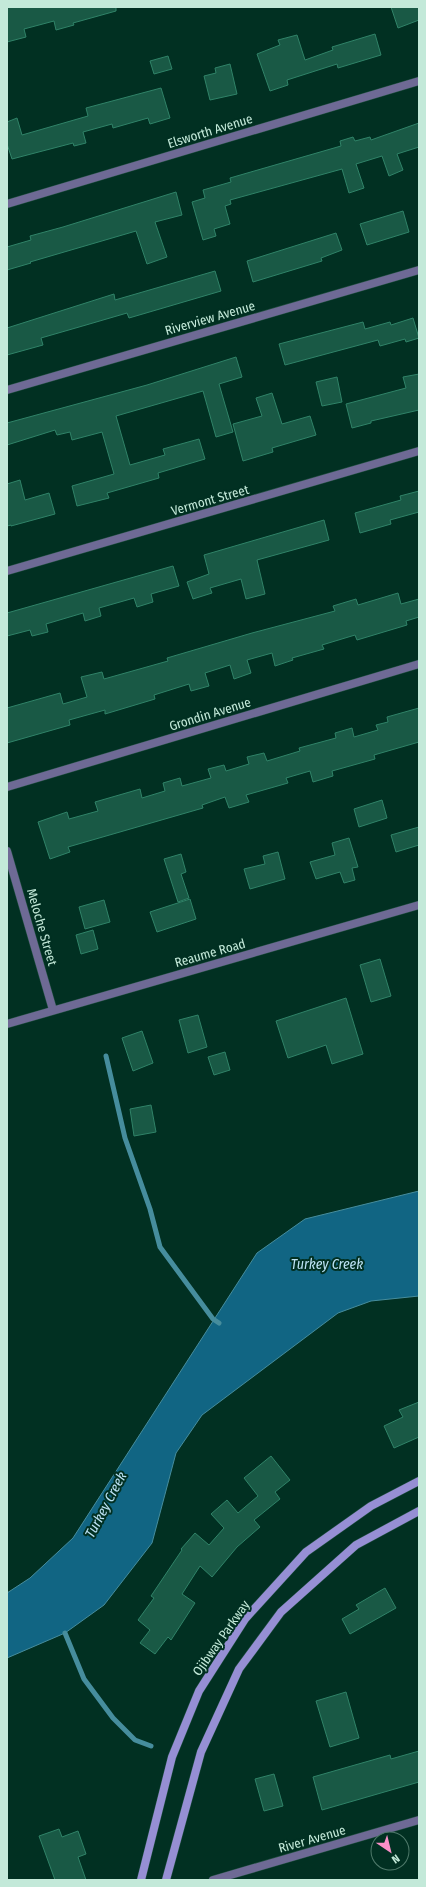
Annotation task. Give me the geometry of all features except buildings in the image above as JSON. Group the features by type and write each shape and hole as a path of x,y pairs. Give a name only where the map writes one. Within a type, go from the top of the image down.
{"main road":[{"name":"Ojibway Parkway","path":"141,1880 172,1757 199,1691 245,1619 306,1552 371,1506 419,1481"},
{"path":"166,1880 201,1752 239,1668 281,1612 356,1545 419,1511"}],"street":[{"name":"Elsworth Avenue","path":"7,204 419,81"},
{"name":"Riverview Avenue","path":"7,390 419,270"},
{"name":"Vermont Street","path":"7,571 419,451"},
{"name":"Grondin Avenue","path":"7,787 419,664"},
{"name":"Meloche Street","path":"7,851 53,1010"},
{"name":"Reaume Road","path":"7,1024 419,905"},
{"name":"River Avenue","path":"212,1880 419,1820"}],"water":[{"name":"Turkey Creek","path":"419,1191 419,1296 371,1301 338,1313 202,1415 176,1453 152,1543 104,1605 65,1633 7,1658 7,1593 30,1578 73,1538 257,1253 305,1219"}],"waterway":[{"path":"106,1056 125,1138 150,1209 160,1247 213,1319 219,1323"},
{"path":"65,1633 84,1679 113,1718 135,1740 151,1746"}]}
